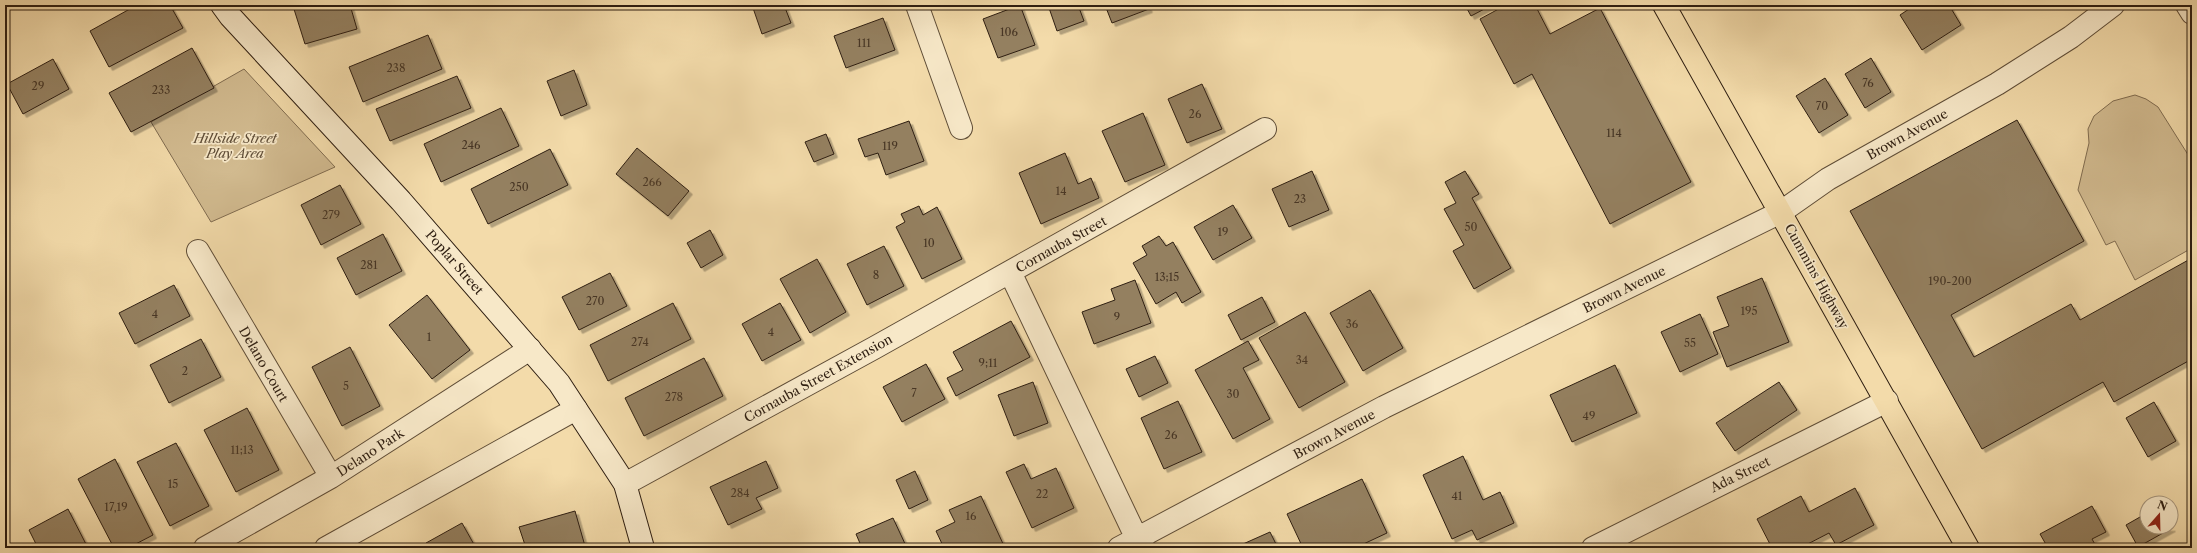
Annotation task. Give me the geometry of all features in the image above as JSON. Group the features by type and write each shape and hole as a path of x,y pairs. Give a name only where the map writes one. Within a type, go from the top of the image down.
{"main road":[{"name":"Cummins Highway","path":"1664,5 1968,548"}],"street":[{"name":"Poplar Street","path":"222,5 235,22 401,201 559,383 625,484 643,548"},
{"path":"917,5 961,128"},
{"name":"Brown Avenue","path":"1133,545 1384,407 1781,212 1828,179 1997,84 2071,37 2113,5"},
{"path":"2187,5 2192,13"},
{"name":"Cornauba Street","path":"1133,545 1010,272 1265,129"},
{"name":"Delano Court","path":"198,251 331,477"},
{"name":"Cornauba Street Extension","path":"625,484 1010,272"},
{"name":"Delano Park","path":"205,548 331,477 530,349"},
{"name":"Ada Street","path":"1593,548 1887,401"},
{"path":"326,548 576,409"}],"green space":[{"name":"Hillside Street Play Area","path":"244,69 335,167 211,222 151,122"},
{"path":"2135,95 2146,99 2158,107 2192,161 2192,248 2135,280 2115,241 2106,245 2078,190 2089,143 2088,129 2094,116 2113,101"}],"building":[{"path":"137,5 170,5 183,28 109,67 90,31"},
{"path":"350,5 357,29 305,44 293,6"},
{"path":"752,5 784,5 791,23 762,34"},
{"path":"1020,5 1035,45 998,58 983,19"},
{"path":"1048,5 1078,5 1084,21 1057,31"},
{"path":"1105,5 1147,5 1149,9 1112,23"},
{"path":"1465,5 1492,5 1471,16"},
{"path":"1506,5 1535,5 1550,34 1600,8 1691,182 1610,224 1532,74 1514,84 1480,19"},
{"path":"1915,5 1949,5 1961,25 1922,50 1900,15"},
{"path":"883,18 895,50 846,68 834,36"},
{"path":"428,35 442,69 363,102 349,67"},
{"path":"192,48 214,88 131,132 109,93"},
{"path":"1871,58 1891,92 1865,108 1845,74"},
{"path":"53,59 69,89 23,114 7,84"},
{"path":"574,70 587,105 561,116 547,81"},
{"path":"457,76 471,108 390,141 376,109"},
{"path":"1825,78 1848,115 1819,133 1796,96"},
{"path":"1202,84 1222,129 1187,143 1168,99"},
{"path":"501,108 519,146 441,182 424,144"},
{"path":"1143,113 1165,165 1125,182 1102,131"},
{"path":"2017,120 2084,241 1951,315 1974,357 2071,304 2080,320 2192,258 2192,359 2114,402 2103,382 1982,449 1850,211"},
{"path":"909,121 924,161 886,175 878,153 865,157 858,139"},
{"path":"826,134 834,154 814,162 805,142"},
{"path":"637,148 689,191 668,216 616,174"},
{"path":"550,149 568,185 488,224 471,189"},
{"path":"1065,153 1078,184 1091,178 1099,198 1041,224 1019,173"},
{"path":"1312,171 1329,210 1289,227 1272,189"},
{"path":"1465,171 1479,194 1472,198 1511,268 1474,289 1453,251 1464,245 1444,209 1456,203 1445,182"},
{"path":"340,185 361,224 321,245 301,205"},
{"path":"1233,205 1252,238 1213,260 1194,227"},
{"path":"919,206 923,215 937,207 962,259 922,279 896,227 905,222 901,214"},
{"path":"710,230 723,255 701,268 687,243"},
{"path":"383,234 402,271 356,295 337,258"},
{"path":"1159,236 1166,246 1173,242 1201,292 1182,303 1176,292 1156,304 1133,263 1147,255 1142,246"},
{"path":"884,246 904,286 867,305 847,264"},
{"path":"817,259 846,312 810,333 780,279"},
{"path":"610,273 627,306 579,330 562,297"},
{"path":"1762,278 1789,342 1727,367 1713,332 1729,326 1717,297"},
{"path":"1135,280 1151,323 1094,344 1082,312 1115,300 1111,289"},
{"path":"174,285 190,316 135,344 119,313"},
{"path":"1370,290 1403,348 1363,371 1330,313"},
{"path":"427,295 470,350 432,379 389,325"},
{"path":"1262,297 1275,322 1241,340 1228,315"},
{"path":"673,303 691,339 608,381 590,345"},
{"path":"780,303 801,340 762,361 742,324"},
{"path":"1305,312 1345,382 1299,408 1259,338"},
{"path":"1700,314 1718,354 1680,372 1661,332"},
{"path":"1011,321 1030,357 956,396 947,378 963,370 953,352"},
{"path":"201,339 221,377 169,403 150,365"},
{"path":"1248,341 1259,360 1243,368 1270,419 1233,439 1195,370"},
{"path":"350,347 380,406 342,426 312,367"},
{"path":"1155,356 1168,383 1139,397 1126,369"},
{"path":"704,358 723,396 644,436 625,398"},
{"path":"926,364 945,399 902,422 883,387"},
{"path":"1615,365 1637,413 1572,442 1550,395"},
{"path":"1033,382 1048,423 1014,436 998,395"},
{"path":"1779,382 1797,410 1735,451 1716,423"},
{"path":"1178,401 1202,452 1164,469 1141,418"},
{"path":"2154,402 2176,441 2148,457 2126,418"},
{"path":"247,408 279,470 236,492 204,430"},
{"path":"176,443 209,506 170,526 137,462"},
{"path":"1463,456 1483,500 1500,492 1514,523 1477,540 1472,530 1452,539 1423,475"},
{"path":"115,459 153,535 128,548 114,548 78,479"},
{"path":"766,461 778,488 756,498 762,509 728,525 710,487"},
{"path":"1024,464 1031,479 1056,468 1074,508 1032,528 1006,472"},
{"path":"915,471 928,500 909,509 896,480"},
{"path":"1362,479 1387,533 1355,548 1303,548 1287,514"},
{"path":"1855,488 1874,525 1836,545 1829,533 1800,548 1772,548 1757,519 1801,496 1809,512"},
{"path":"981,496 1005,548 944,548 936,531 955,522 949,510"},
{"path":"2092,506 2106,532 2092,539 2097,548 2048,548 2040,534"},
{"path":"68,509 88,548 38,548 29,530"},
{"path":"575,511 585,546 577,548 526,548 519,527"},
{"path":"893,518 907,548 862,548 856,534"},
{"path":"2139,518 2139,535 2159,535 2138,547 2126,525"},
{"path":"462,523 476,548 429,548 426,543"},
{"path":"1270,532 1278,548 1234,548"}]}
